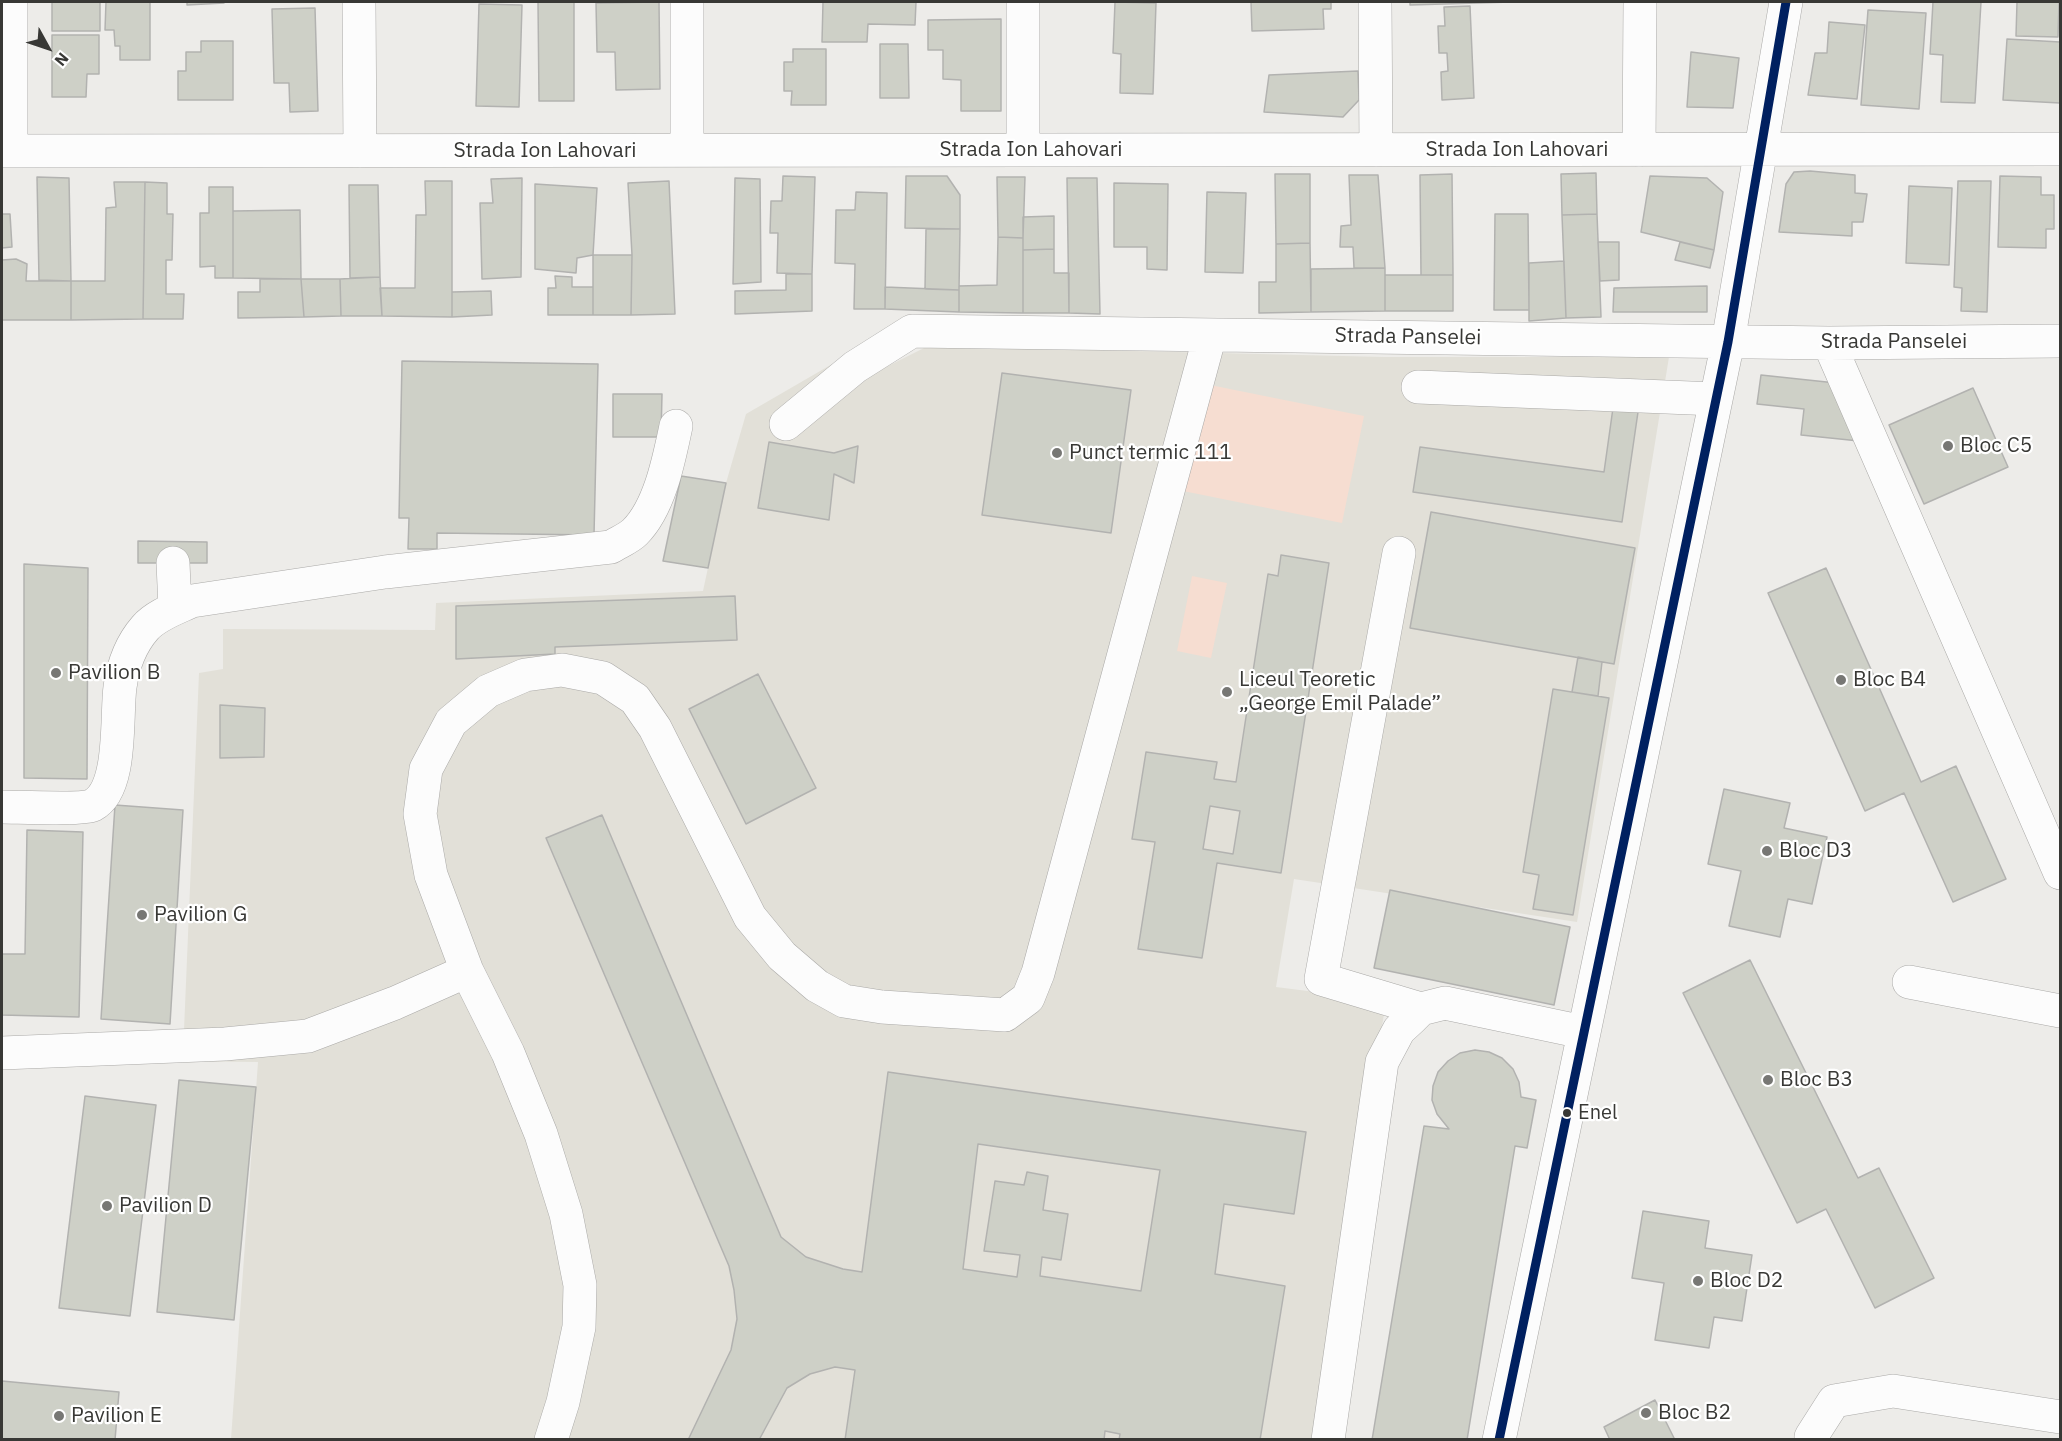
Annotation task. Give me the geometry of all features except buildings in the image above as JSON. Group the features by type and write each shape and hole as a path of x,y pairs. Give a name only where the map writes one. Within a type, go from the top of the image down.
{"street":[{"path":"6,151 11,2"},
{"path":"359,2 360,151"},
{"path":"687,2 687,150"},
{"path":"1023,2 1023,150"},
{"path":"1374,2 1376,150"},
{"path":"1638,150 1640,2"},
{"path":"1499,1440 1728,342 1786,2"},
{"name":"Strada Ion Lahovari","path":"6,151 2061,149"},
{"name":"Strada Panselei","path":"786,424 855,367 912,331 1829,343 2061,341"},
{"path":"551,1440 563,1402 579,1327 580,1285 566,1214 541,1134 508,1053 467,971 431,875 420,814 426,769 451,722 488,691 525,675 562,670 603,678 635,699 655,728 750,917 782,956 818,986 844,1001 882,1007 1005,1015 1028,998 1038,973 1210,335"},
{"path":"1829,343 2061,873"},
{"path":"1418,387 1716,399"},
{"path":"2,807 93,805 107,791 116,760 120,687 130,651 145,627 175,608 192,601 385,572 611,547 635,532 649,513 669,459 676,426"},
{"path":"1400,553 1322,979 1421,1009"},
{"path":"173,563 175,608"},
{"path":"2,1053 225,1044 308,1036 395,1003 467,971"},
{"path":"1909,982 2061,1011"},
{"path":"1328,1440 1382,1062 1399,1030 1421,1009 1445,1003 1583,1032"},
{"path":"1812,1440 1811,1437 1834,1401 1893,1391 2061,1417"}],"shaded area":[{"path":"928,346 1384,357 1669,357 1577,922 1294,879 1276,987 1386,1001 1317,1439 231,1439 258,1062 160,1061 184,1030 199,673 223,669 223,629 435,630 436,603 703,591 726,483 746,414 846,356 866,377"},
{"path":"1205,384 1364,416 1342,523 1183,491"},
{"path":"1192,576 1227,583 1211,658 1177,651"}],"transit line":[{"path":"1499,1440 1728,342 1786,2"}],"place":[{"name":"Bloc C5","path":"1948,446"},
{"name":"Punct termic 111","path":"1057,453"},
{"name":"Pavilion B","path":"56,673"},
{"name":"Bloc B4","path":"1841,680"},
{"name":"Liceul Teoretic „George Emil Palade”","path":"1227,692"},
{"name":"Bloc D3","path":"1767,851"},
{"name":"Pavilion G","path":"142,915"},
{"name":"Bloc B3","path":"1768,1080"},
{"name":"Enel","path":"1567,1113"},
{"name":"Pavilion D","path":"107,1206"},
{"name":"Bloc D2","path":"1698,1281"},
{"name":"Bloc B2","path":"1646,1413"},
{"name":"Pavilion E","path":"59,1416"}]}
